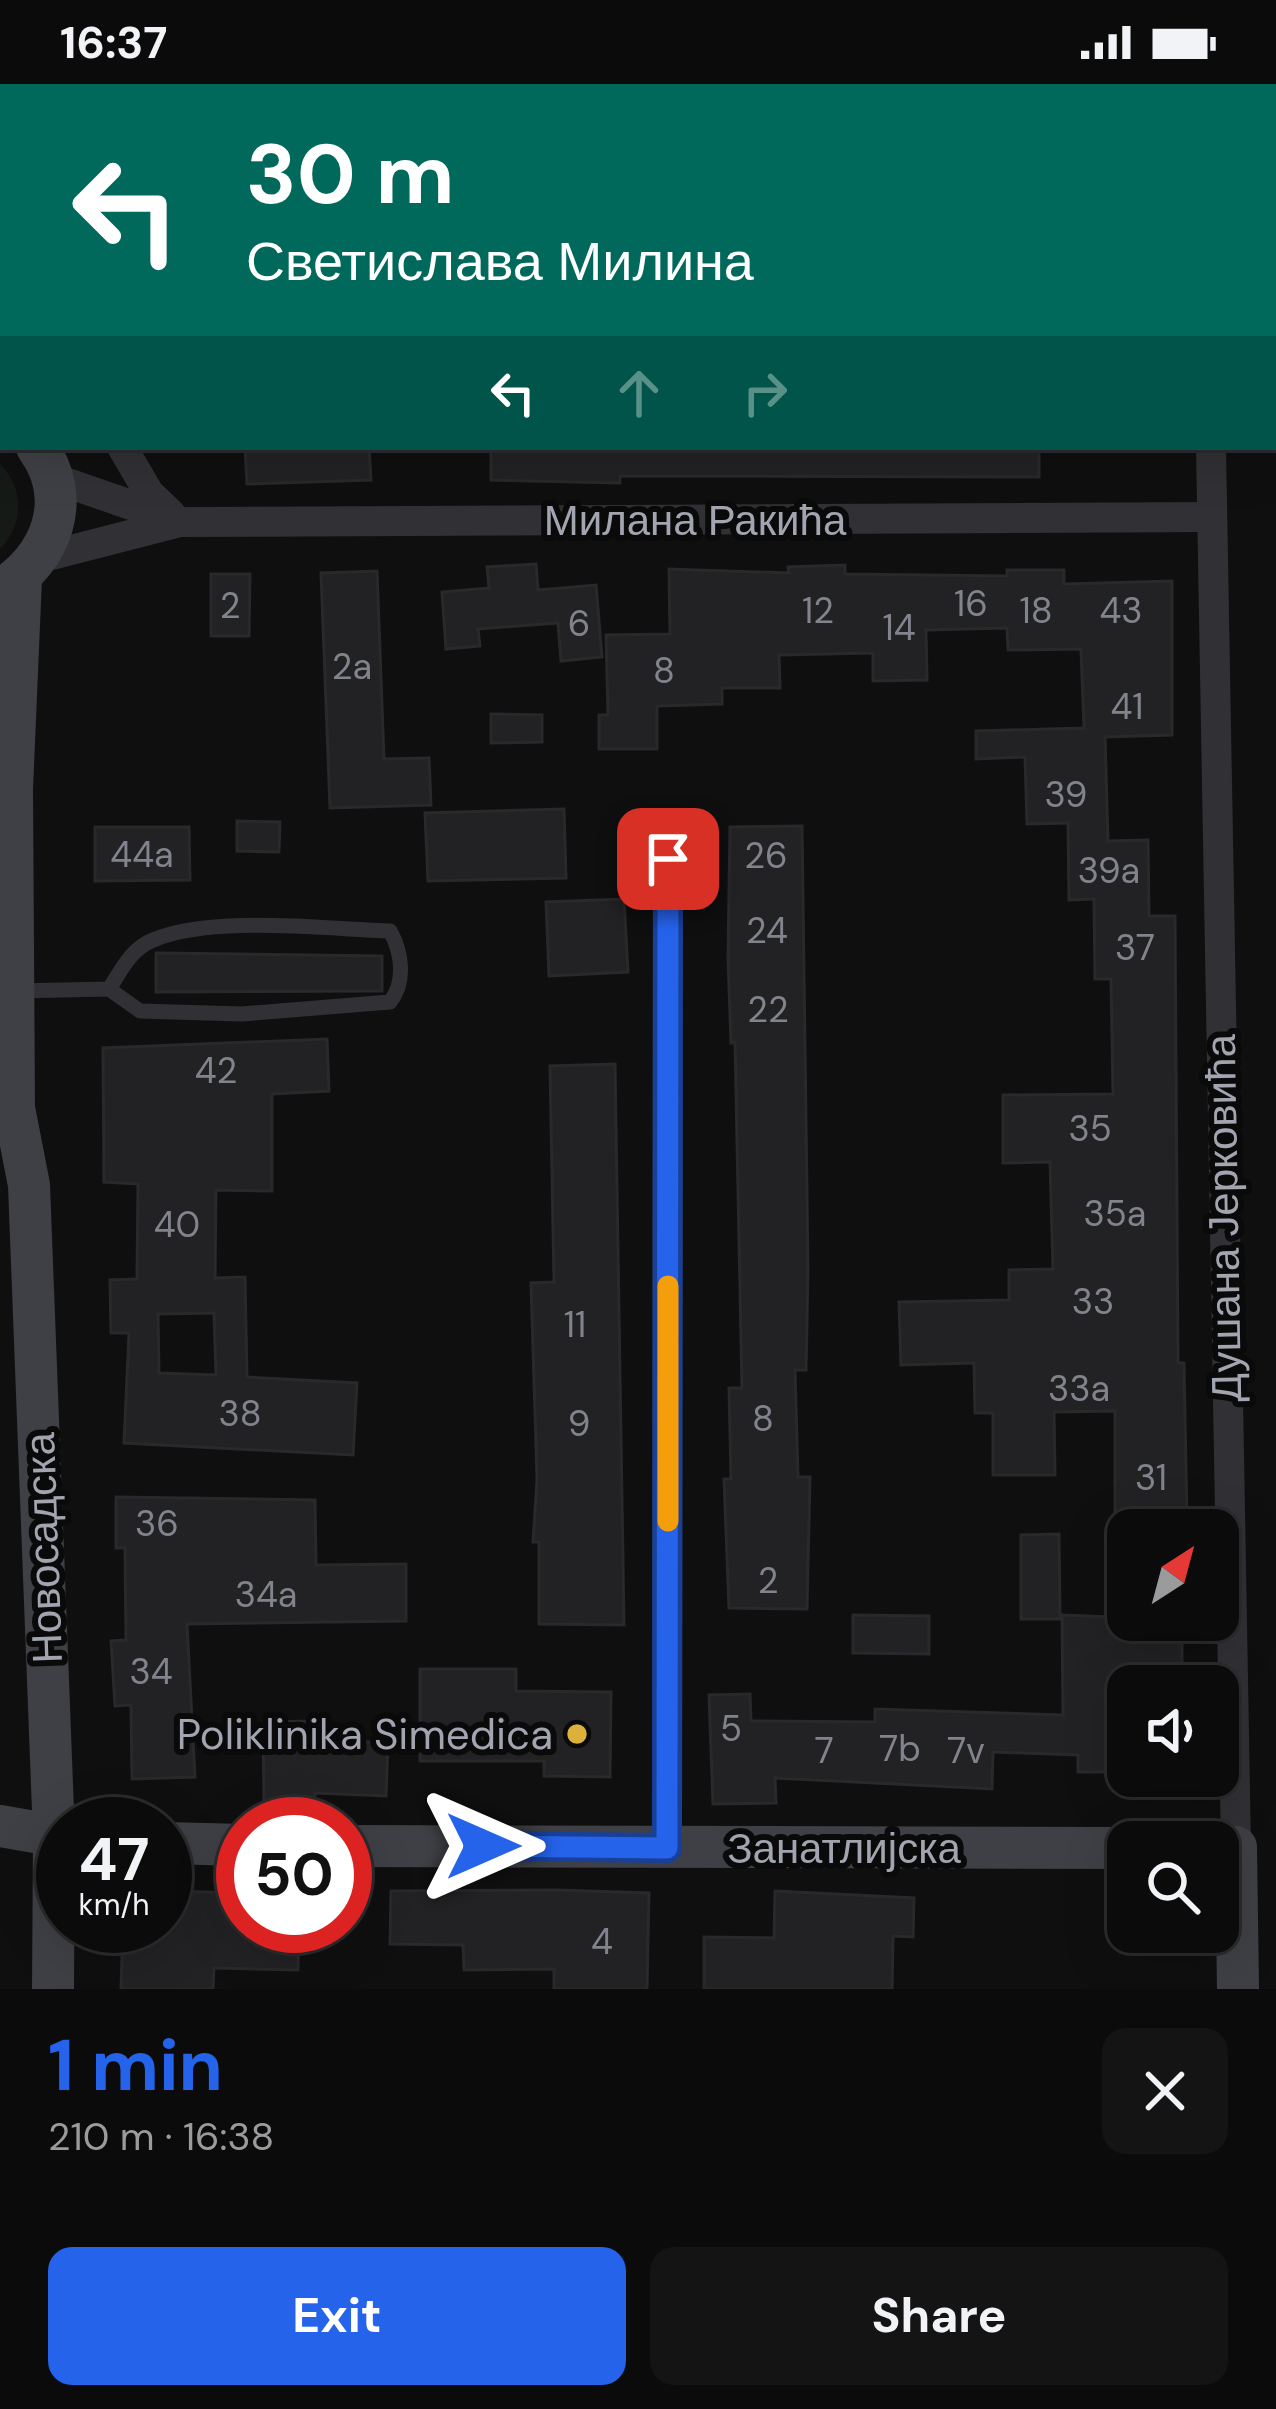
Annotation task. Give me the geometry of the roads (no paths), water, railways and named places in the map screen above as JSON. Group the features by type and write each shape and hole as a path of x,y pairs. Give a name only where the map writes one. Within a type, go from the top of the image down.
{"main road":[{"name":"Новосадска","path":"46,457 54,519 20,575 12,789 13,991 14,1108 29,1185 57,1797"},
{"name":"Новосадска","path":"0,748 12,789"},
{"name":"Новосадска","path":"0,1163 14,1108"},
{"path":"0,1826 36,1833"},
{"name":"Занатлијска","path":"372,1846 1107,1847"},
{"name":"Душана Јерковића","path":"1238,1989 1243,1847"},
{"name":"Новосадска","path":"53,1989 54,1953"}],"street":[{"path":"124,450 149,493 180,522"},
{"name":"Душана Јерковића","path":"1211,450 1243,1847"},
{"name":"Милана Ракића","path":"46,457 180,522"},
{"name":"Милана Ракића","path":"20,575 180,522 1210,517"},
{"path":"667,1848 668,859"}],"lane":[{"path":"13,991 110,988 140,1011 242,1014 390,1002 400,980 398,945 390,931 225,928 177,934 154,939 132,953 110,988"}],"place":[{"name":"Poliklinika Simedica","path":"577,1734"}]}
